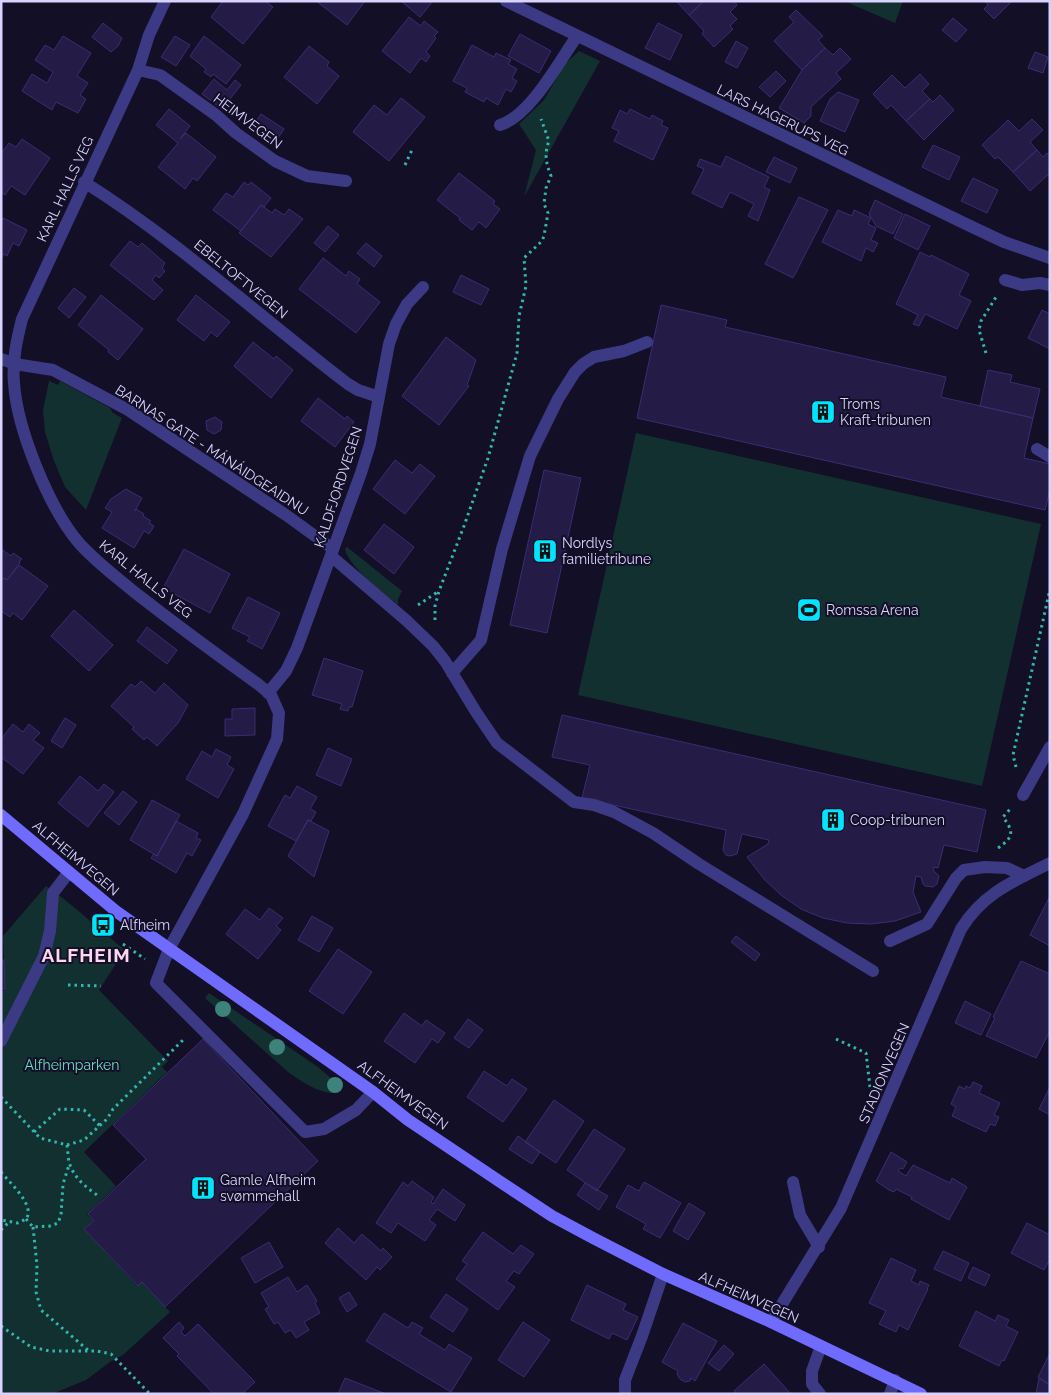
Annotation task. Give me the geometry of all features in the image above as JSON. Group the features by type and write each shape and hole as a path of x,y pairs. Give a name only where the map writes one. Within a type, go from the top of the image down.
{"street":[{"name":"KARL HALLS VEG","path":"165,1 149,34 138,70 84,182 60,238 43,270 22,319 17,341 14,383 19,411 33,458 59,513 78,542 96,561 150,604 268,693 280,713 274,745 243,814 168,949 156,983 198,1024"},
{"name":"LARS HAGERUPS VEG","path":"506,1 1004,242 1049,255"},
{"path":"500,125 514,118 534,98 577,36"},
{"name":"HEIMVEGEN","path":"138,70 160,75 216,115 274,161 307,176 346,181"},
{"name":"EBELTOFTVEGEN","path":"84,182 158,232 348,384 358,390 379,397"},
{"path":"1005,280 1022,286 1040,283 1050,284"},
{"name":"KALDFJORDVEGEN","path":"268,693 286,671 297,648 370,444 389,344 396,324 407,304 423,287"},
{"path":"452,673 481,640 502,549 530,456 558,399 575,372 583,364 594,357 624,351 647,342"},
{"name":"BARNAS GATE - MÁNÁIDGEAIDNU","path":"1,359 15,364 52,370 128,410 286,515 332,552 433,646 445,661 497,743 574,802 594,804 614,812 653,833 699,864 873,971"},
{"path":"1037,449 1050,457"},
{"path":"1022,795 1050,747"},
{"name":"ALFHEIMVEGEN","path":"1,815 117,912 373,1092 408,1120 529,1201 593,1238 663,1274 771,1322 921,1394"},
{"name":"STADIONVEGEN","path":"771,1322 819,1247 841,1208 961,929 969,917 988,897 1050,863"},
{"path":"890,941 928,924 956,878 964,870 985,866 1008,868 1024,876"},
{"path":"1,1041 44,956 50,931 53,893 69,872"},
{"path":"198,1024 305,1132 324,1129 356,1110 373,1092"},
{"path":"793,1182 800,1215 819,1247"},
{"path":"625,1394 625,1380 663,1274"},
{"path":"820,1394 812,1384 812,1371 821,1346"},
{"path":"890,1394 895,1380"}],"path":[{"path":"433,646 436,627 435,606 439,591 488,458 517,353 519,316 526,286 524,258 542,241 546,229 548,213 544,204 546,188 551,176 546,162 545,151 549,141 542,124 539,104 534,98"},
{"path":"405,165 412,150"},
{"path":"986,353 979,330 981,321 997,296"},
{"path":"994,851 1009,839 1011,831 1003,817 1022,795 1013,755 1050,589"},
{"path":"68,985 101,986"},
{"path":"1,1096 40,1138 67,1145 84,1140 107,1119 113,1109 198,1024"},
{"path":"836,1040 866,1053 871,1093"},
{"path":"34,1132 60,1108 84,1110 100,1126"},
{"path":"33,1227 51,1226 58,1223 61,1215 63,1184 69,1165 67,1145"},
{"path":"69,1165 85,1186 100,1197"},
{"path":"1,1172 27,1204 29,1213 26,1220 18,1223 1,1220"},
{"path":"26,1220 33,1227 37,1265 36,1292 41,1310 89,1351"},
{"path":"1,1230 9,1222"},
{"path":"1,1326 30,1347 50,1350 97,1351 111,1354 150,1394"}],"green space":[{"path":"844,1 903,1 895,23"},
{"path":"579,51 600,61 524,197 536,150 519,124 544,100 564,65"},
{"path":"49,381 58,385 60,381 110,408 113,413 122,418 86,510 65,487 45,432 43,410"},
{"name":"Romssa Arena","path":"636,433 1041,524 982,786 578,695"},
{"path":"347,547 402,591 398,599 398,605 369,581 357,568 346,553 345,549"},
{"name":"Alfheimparken","path":"46,886 125,950 99,990 168,1061 162,1067 167,1072 84,1152 116,1186 87,1214 93,1221 84,1229 137,1286 142,1282 170,1312 123,1355 86,1380 52,1394 1,1394 1,993 5,989 3,936"},
{"path":"209,993 318,1067 339,1085 335,1093 317,1089 288,1072 205,998"}],"building":[{"path":"223,1 265,1 273,7 243,44 211,17"},
{"path":"316,1 365,1 347,25"},
{"path":"401,1 433,1 420,17"},
{"path":"676,1 704,1 689,15"},
{"path":"704,1 734,1 737,5 730,12 737,19 730,26 733,29 714,47 702,34 704,31 689,15"},
{"path":"985,1 1012,1 994,19 984,9 988,5"},
{"path":"796,10 823,36 818,40 825,48 802,70 774,41 794,22 789,17"},
{"path":"409,17 421,26 424,21 438,32 426,52 430,56 426,62 421,58 410,73 382,51"},
{"path":"953,18 967,30 956,42 942,30"},
{"path":"103,23 122,38 118,46 111,52 92,37"},
{"path":"658,23 682,35 670,60 645,48"},
{"path":"520,34 551,51 539,73 508,56"},
{"path":"63,36 91,53 77,76 88,83 80,95 86,99 78,113 56,102 52,110 22,91 32,74 47,83 53,72 35,60 45,45 54,50"},
{"path":"175,36 190,45 176,66 161,57"},
{"path":"204,36 241,65 226,84 213,74 211,77 204,72 206,69 190,56"},
{"path":"736,41 748,48 737,68 725,62"},
{"path":"472,45 494,57 496,53 511,60 508,64 517,69 512,78 517,81 511,92 506,89 498,105 486,98 484,102 465,92 467,88 453,81"},
{"path":"309,46 329,62 327,66 339,76 317,104 284,77"},
{"path":"825,48 833,55 840,48 851,59 836,73 841,79 811,107 811,116 804,123 779,108 802,70"},
{"path":"1035,52 1048,57 1043,73 1028,68"},
{"path":"776,71 786,81 770,97 759,87"},
{"path":"920,74 929,84 922,91 930,99 906,121 891,105 887,109 873,94 892,75 905,88"},
{"path":"214,79 227,90 235,80 241,85 222,109 202,94"},
{"path":"838,92 859,100 845,132 820,121 830,99"},
{"path":"940,95 954,110 924,140 906,121 930,99 933,102"},
{"path":"401,98 425,117 389,161 353,132 374,105 387,115"},
{"path":"169,109 190,126 180,139 186,133 216,157 197,181 193,178 185,189 158,167 178,143 156,125"},
{"path":"630,109 650,119 652,115 663,121 661,125 668,128 653,160 614,141 619,131 612,128 620,110 627,114"},
{"path":"261,114 284,129 274,144 251,129"},
{"path":"1032,119 1043,130 1030,142 1037,150 1013,172 998,157 995,159 982,145 1008,120 1019,131"},
{"path":"22,139 50,158 25,195 11,186 5,195 1,192 1,154 9,143 16,147"},
{"path":"933,145 960,157 949,180 922,167"},
{"path":"1037,150 1043,157 1047,153 1050,156 1050,173 1030,191 1013,172"},
{"path":"726,156 769,177 764,187 770,190 758,221 748,216 754,204 730,192 722,208 692,193 704,169 697,166 700,159 721,167"},
{"path":"774,157 797,168 790,183 766,172"},
{"path":"459,173 495,201 493,204 500,209 486,228 479,222 472,230 437,200"},
{"path":"973,178 998,190 987,213 961,201"},
{"path":"244,182 248,185 251,182 271,198 264,207 261,205 241,231 213,210 226,193 233,197"},
{"path":"799,197 828,210 793,278 765,264"},
{"path":"875,200 903,214 893,234 876,226 869,214"},
{"path":"261,205 272,213 275,209 284,215 289,209 303,219 271,257 239,233"},
{"path":"838,210 852,216 854,210 871,218 868,224 876,228 871,240 878,243 873,252 866,248 861,261 822,242"},
{"path":"905,214 930,226 918,250 894,238"},
{"path":"3,218 27,230 19,246 13,243 7,256 4,254 1,259 1,223"},
{"path":"328,226 339,235 325,252 314,243"},
{"path":"130,241 138,247 142,243 165,263 162,268 165,271 159,278 156,275 152,280 163,290 154,300 110,265"},
{"path":"366,243 382,256 374,267 357,253"},
{"path":"920,252 930,257 931,255 969,274 959,295 971,301 957,329 925,314 919,326 913,324 918,315 896,304"},
{"path":"323,258 346,276 349,271 360,279 357,284 380,302 356,333 299,289"},
{"path":"461,275 489,289 481,305 453,292"},
{"path":"74,288 86,297 69,318 58,308"},
{"path":"101,295 143,329 118,360 108,352 109,350 78,325"},
{"path":"196,295 230,322 217,337 211,332 204,341 177,320"},
{"name":"Troms Kraft-tribunen","path":"661,305 727,320 725,327 946,377 941,397 1033,418 1024,458 1050,464 1050,490 1045,510 637,418"},
{"path":"1042,310 1050,314 1050,349 1028,338"},
{"path":"446,337 476,360 467,385 469,386 439,425 402,396"},
{"path":"253,342 274,359 276,356 293,370 271,398 234,366"},
{"path":"988,370 1012,375 1010,382 1040,389 1033,418 980,406"},
{"path":"318,398 345,419 347,416 354,422 335,447 301,421"},
{"path":"215,417 222,422 221,430 214,434 207,430 206,421"},
{"path":"395,460 412,473 420,464 435,476 405,514 373,489"},
{"name":"Nordlys familietribune","path":"544,470 581,478 547,633 510,625"},
{"path":"126,489 142,498 136,509 144,514 143,516 151,521 149,523 154,526 149,534 144,531 134,548 102,528 112,512 105,508 111,499"},
{"path":"384,524 414,547 394,574 364,550"},
{"path":"1,549 11,556 13,553 22,559 7,580 4,578 1,581"},
{"path":"184,549 230,574 210,613 163,588"},
{"path":"19,565 48,586 22,620 13,613 10,617 1,611 1,581 4,578 7,580"},
{"path":"248,597 280,613 262,649 247,641 250,637 232,628"},
{"path":"74,610 113,645 89,671 51,636"},
{"path":"147,627 177,650 167,664 137,641"},
{"path":"324,658 363,671 352,707 349,707 348,711 340,709 342,704 312,695"},
{"path":"141,681 155,693 164,683 188,705 178,723 157,746 147,737 144,740 132,729 134,727 111,706 131,684 135,687"},
{"path":"255,708 255,735 225,736 225,719 232,719 232,709"},
{"name":"Coop-tribunen","path":"562,715 986,810 977,852 944,845 938,868 934,867 933,870 939,876 937,884 933,887 925,886 921,877 916,876 913,892 921,912 895,921 871,924 847,923 823,918 801,909 781,895 764,879 747,857 768,844 769,840 742,834 737,854 730,856 726,855 723,850 726,830 582,798 590,765 552,757"},
{"path":"65,718 76,725 62,748 51,741"},
{"path":"13,724 23,732 29,724 40,733 33,740 44,748 23,774 1,757 1,739"},
{"path":"328,748 352,759 341,786 316,775"},
{"path":"216,749 231,757 227,765 234,769 218,798 186,779 202,751 212,757"},
{"path":"80,776 98,791 104,784 114,792 88,827 58,803"},
{"path":"297,786 317,797 310,809 316,812 311,821 308,820 296,841 268,826 285,795 290,798"},
{"path":"123,791 137,802 119,825 104,813"},
{"path":"152,800 180,815 157,856 130,840"},
{"path":"308,820 329,831 314,877 288,856"},
{"path":"176,821 198,833 196,838 201,840 192,856 187,853 176,873 151,858 154,854 157,856"},
{"path":"1050,898 1050,946 1030,935"},
{"path":"269,908 283,918 276,926 281,930 258,959 226,934 245,909 260,920"},
{"path":"312,916 333,928 319,952 298,940"},
{"path":"736,936 760,954 755,961 731,942"},
{"path":"338,949 372,972 343,1014 309,991"},
{"path":"1,960 4,960 5,989 1,989"},
{"path":"1021,961 1050,974 1050,1031 1036,1058 986,1036 995,1018 993,1017"},
{"path":"965,1001 991,1014 981,1035 955,1023"},
{"path":"404,1013 422,1026 426,1020 445,1033 438,1043 432,1039 415,1063 384,1041"},
{"path":"468,1019 483,1030 469,1048 454,1038"},
{"name":"Gamle Alfheim svømmehall","path":"203,1039 318,1161 165,1307 142,1282 138,1286 84,1229 94,1221 88,1214 146,1159 113,1125"},
{"path":"484,1071 507,1086 512,1079 527,1089 503,1122 467,1097"},
{"path":"973,1082 982,1086 979,1093 1000,1103 994,1115 999,1117 995,1126 990,1124 986,1132 952,1116 956,1107 951,1104 959,1086 965,1089 966,1086 970,1088"},
{"path":"1050,1087 1050,1115 1039,1109"},
{"path":"554,1100 584,1121 556,1163 525,1142"},
{"path":"594,1129 625,1149 597,1191 567,1170"},
{"path":"518,1136 540,1152 532,1164 509,1149"},
{"path":"891,1152 907,1162 903,1169 900,1168 898,1171 906,1176 913,1165 950,1183 952,1178 967,1187 949,1220 911,1199 912,1197 896,1189 894,1192 889,1190 876,1181"},
{"path":"412,1181 434,1197 431,1202 433,1204 443,1189 465,1205 455,1221 437,1209 429,1220 436,1225 425,1241 398,1223 391,1233 376,1223 403,1182 408,1186"},
{"path":"644,1182 681,1203 660,1238 643,1229 646,1224 616,1207 628,1185 639,1191"},
{"path":"585,1183 608,1196 599,1210 577,1195"},
{"path":"689,1203 705,1213 688,1240 673,1231"},
{"path":"1027,1223 1050,1235 1050,1259 1044,1270 1011,1253"},
{"path":"338,1228 354,1243 362,1234 381,1251 383,1248 392,1257 380,1270 377,1267 366,1280 325,1243"},
{"path":"483,1232 513,1254 521,1245 534,1254 519,1274 514,1271 506,1281 515,1287 498,1310 456,1279 467,1264 462,1261"},
{"path":"269,1242 283,1267 255,1283 241,1258"},
{"path":"943,1251 969,1263 961,1281 934,1269"},
{"path":"891,1258 916,1270 911,1281 919,1285 920,1281 929,1285 908,1330 899,1325 896,1332 879,1324 886,1311 869,1303"},
{"path":"973,1267 990,1275 985,1286 968,1278"},
{"path":"288,1277 297,1292 307,1285 317,1301 315,1303 320,1313 304,1322 309,1330 296,1338 291,1330 285,1333 278,1322 274,1324 265,1309 269,1307 261,1293"},
{"path":"587,1285 626,1304 623,1310 638,1317 627,1340 612,1333 609,1339 571,1320"},
{"path":"349,1292 357,1305 347,1312 339,1298"},
{"path":"446,1294 468,1309 453,1332 430,1317"},
{"path":"976,1311 995,1321 998,1315 1009,1320 1006,1326 1018,1332 1004,1361 1002,1360 999,1366 959,1346"},
{"path":"384,1313 408,1328 412,1322 423,1328 419,1334 445,1350 449,1344 472,1358 451,1392 366,1341"},
{"path":"179,1322 184,1328 181,1332 185,1336 198,1324 255,1382 242,1394 214,1394 177,1356 179,1354 163,1338"},
{"path":"523,1322 550,1340 524,1377 498,1360"},
{"path":"683,1323 717,1341 695,1381 691,1378 690,1381 685,1382 680,1379 677,1374 678,1371 662,1362"},
{"path":"724,1345 734,1354 719,1371 708,1363"},
{"path":"1050,1353 1050,1385 1038,1377"},
{"path":"764,1364 791,1394 737,1394 734,1391"},
{"path":"345,1378 386,1394 338,1394"},
{"path":"1039,1378 1050,1385 1050,1394 1036,1394"}],"place":[{"name":"Troms Kraft-tribunen","path":"823,412"},
{"name":"Nordlys familietribune","path":"545,551"},
{"name":"Romssa Arena","path":"809,610"},
{"name":"Coop-tribunen","path":"833,820"},
{"name":"Alfheim","path":"103,925"},
{"name":"Gamle Alfheim svømmehall","path":"203,1188"}],"district":[{"name":"ALFHEIM","path":"86,955"}]}
